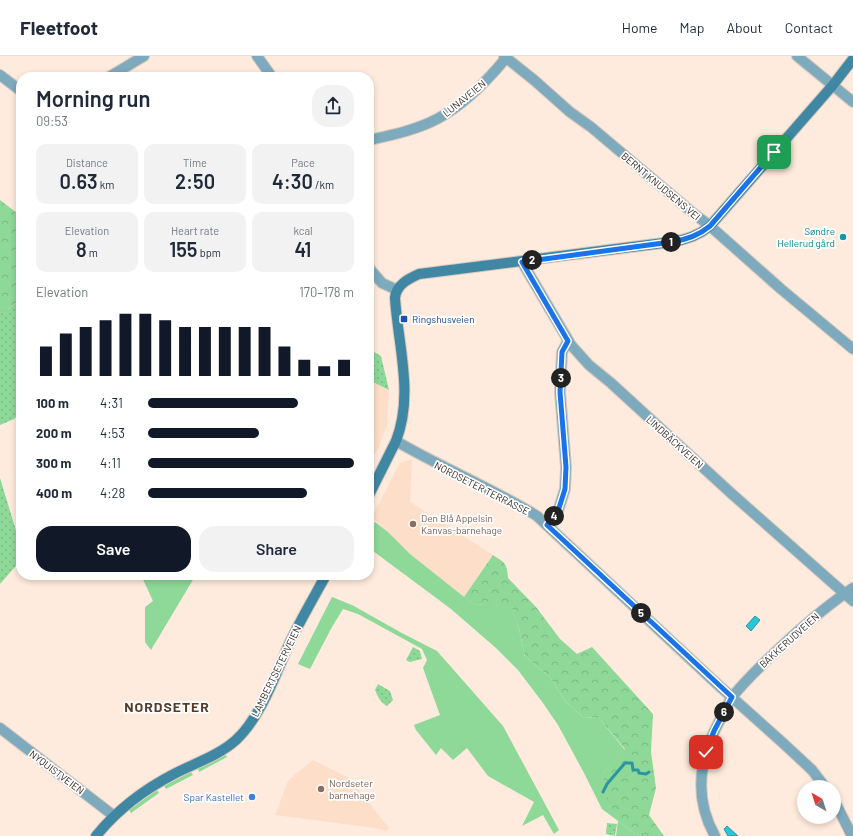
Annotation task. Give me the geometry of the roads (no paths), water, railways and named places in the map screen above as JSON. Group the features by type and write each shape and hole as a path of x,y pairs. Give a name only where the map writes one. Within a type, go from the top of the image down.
{"main road":[{"path":"374,484 399,434 403,411 403,357 395,298 397,290 405,282 419,274 678,241 702,233 710,226 834,85 853,59"},
{"name":"LAMBERTSETERVEIEN","path":"96,836 114,816 158,783 227,747 245,730 259,710 301,621 323,580"}],"street":[{"path":"117,72 144,56"},
{"path":"257,56 268,72"},
{"path":"797,56 853,102"},
{"name":"LUNAVEIEN","path":"374,139 398,134 437,119 476,90 505,57"},
{"name":"BERNT KNUDSENS VEI","path":"505,57 710,226 781,289 853,349"},
{"path":"0,76 16,87"},
{"name":"LINDBÄCKVEIEN","path":"522,262 568,341 589,366 611,383 721,484 849,591 853,601"},
{"path":"374,274 382,283 397,290"},
{"path":"547,525 559,508 565,489 566,467 560,392 562,352 568,341"},
{"name":"NORDSETER TERRASSE","path":"396,441 438,465 537,516 812,770 820,780"},
{"name":"BAKKERUDVEIEN","path":"715,836 702,805 701,775 706,752 714,731 732,697 756,669 806,624 849,591"},
{"name":"NYQUISTVEIEN","path":"0,728 114,816"},
{"path":"841,814 852,836"}],"water":[{"path":"755,616 760,620 751,631 746,626"},
{"path":"727,826 738,836 728,836 724,829"}],"waterway":[{"path":"603,792 607,784 625,763 632,763 633,770 638,770 639,773 646,774 649,772"}],"place":[{"name":"Søndre Hellerud gård","path":"843,237"},
{"name":"Ringshusveien","path":"404,319"},
{"name":"Den Blå Appelsin Kanvas-barnehage","path":"413,524"},
{"name":"Nordseter barnehage","path":"321,789"},
{"name":"Spar Kastellet","path":"252,797"}],"district":[{"name":"NORDSETER","path":"167,707"}]}
